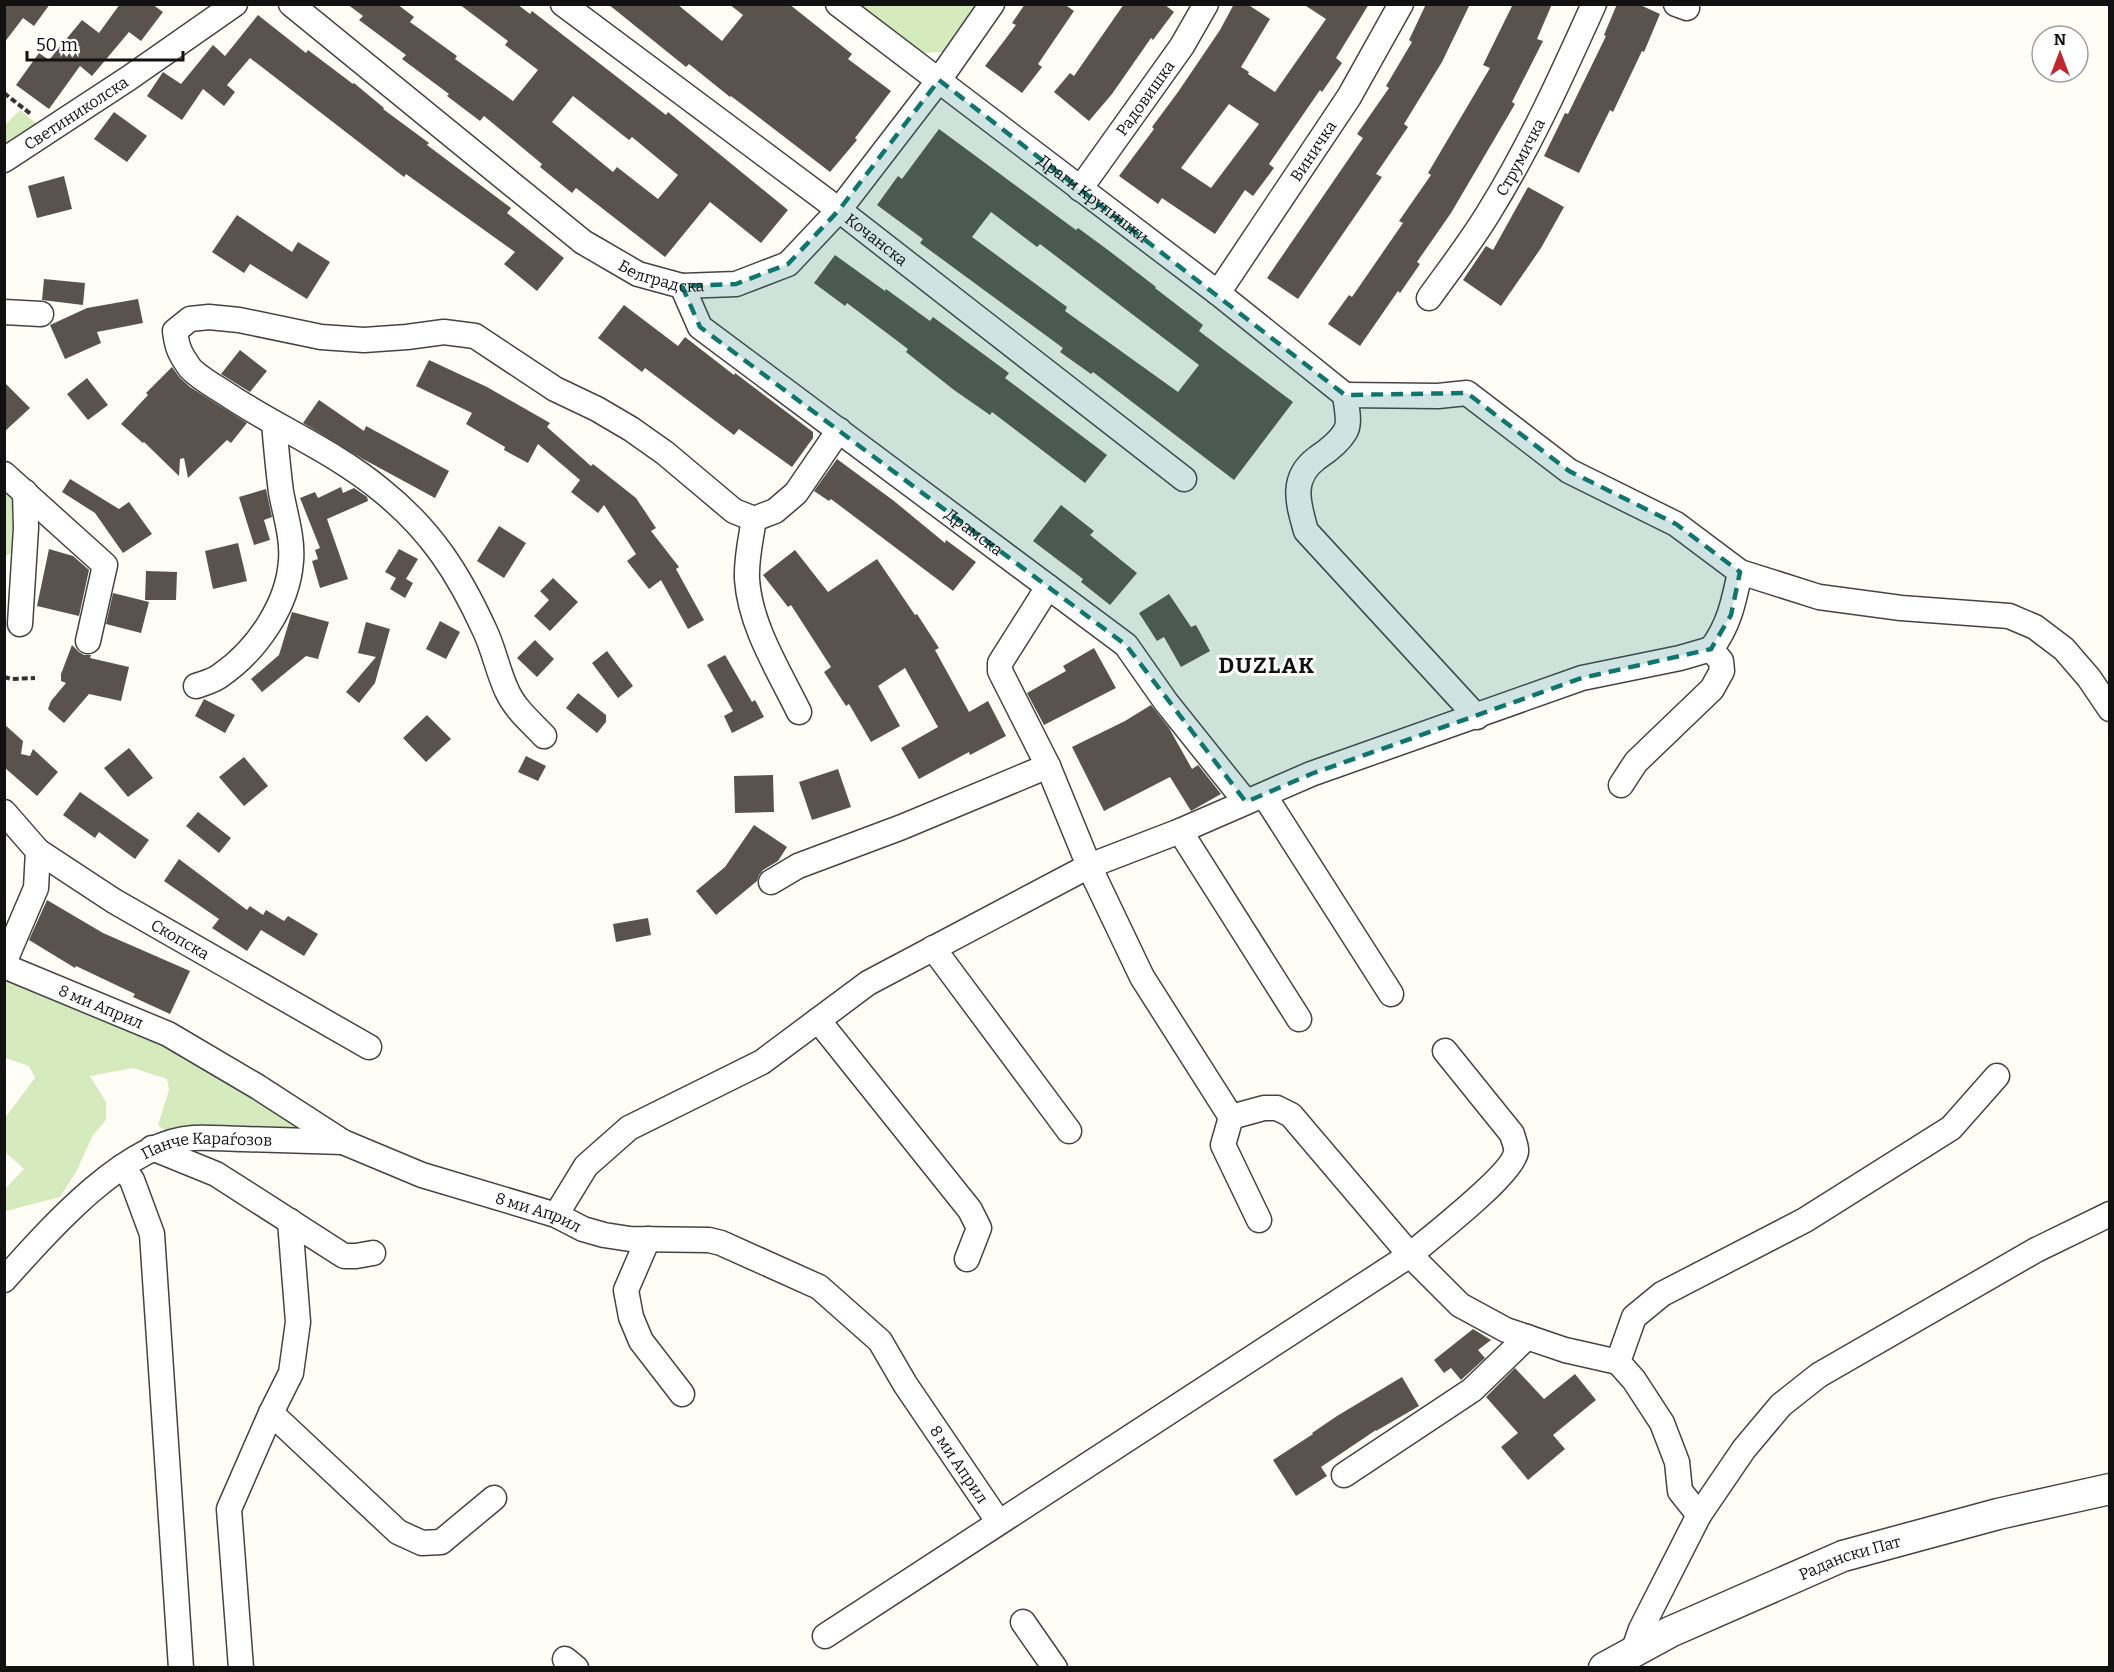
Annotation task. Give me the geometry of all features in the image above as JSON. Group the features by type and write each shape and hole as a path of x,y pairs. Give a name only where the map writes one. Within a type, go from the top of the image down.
{"street":[{"name":"Светиниколска","path":"4,160 129,78 235,4"},
{"name":"Белградска","path":"291,4 583,242 638,274 682,285 735,284 788,264 839,210 939,80 992,4"},
{"name":"Кочанска","path":"563,4 839,210 1184,479"},
{"name":"Драги Крупишки","path":"838,4 1218,293 1345,395"},
{"name":"Радовишка","path":"1080,189 1182,46 1206,4"},
{"name":"Виничка","path":"1218,293 1349,98 1401,4"},
{"name":"Струмичка","path":"1429,298 1488,214 1514,169 1555,90 1593,4"},
{"name":"Драмска","path":"682,285 700,327 1126,645 1166,702 1255,798 1391,994"},
{"path":"4,312 41,314"},
{"path":"544,736 520,712 507,692 487,634 461,580 418,524 397,502 337,458 274,423 192,370 177,348 175,331 190,319 209,317 238,320 321,337 354,339 407,337 444,332 475,336 555,388 632,429 734,511 754,519 775,511 796,493 838,430"},
{"path":"1476,717 1306,531 1298,505 1299,482 1308,465 1326,452 1346,432 1345,395 1438,396 1467,393 1569,471 1634,501 1676,524 1740,572 1819,597 1901,608 2009,616 2035,627 2064,649 2089,678 2109,709"},
{"path":"196,686 219,677 237,662 264,632 286,591 291,543 281,491 274,423"},
{"path":"4,474 105,566 88,642"},
{"path":"20,624 26,528 24,492"},
{"path":"754,519 747,564 750,600 761,634 799,712"},
{"path":"556,1215 586,1167 629,1128 762,1062 867,983 1089,866 1180,831 1311,774 1582,678 1710,650 1731,615 1740,572"},
{"path":"1048,586 999,663 1000,670 1048,766 1089,866 1142,977 1231,1117 1223,1145 1259,1220"},
{"path":"1621,785 1636,762 1712,689 1722,671 1721,660 1710,650"},
{"path":"771,882 798,866 902,827 1048,766"},
{"name":"Скопска","path":"4,812 38,851 114,901 369,1047"},
{"path":"1180,831 1299,1019"},
{"name":"8 ми Април","path":"38,851 36,888 4,965 168,1034 258,1087 343,1142 422,1176 556,1215 583,1229 630,1239 709,1240 721,1243 819,1287 880,1341 905,1384 998,1521"},
{"path":"933,948 1069,1131"},
{"path":"818,1020 970,1210 979,1228 967,1259"},
{"path":"825,1636 998,1521 1410,1255 1477,1198 1510,1166 1516,1151 1512,1134 1445,1051"},
{"path":"1618,1362 1634,1317 1662,1294 1805,1220 1951,1128 1996,1076"},
{"path":"1231,1117 1270,1108 1277,1108 1291,1115 1410,1255 1461,1305 1506,1330 1564,1350 1618,1362 1634,1380 1662,1423 1677,1462 1680,1491 1699,1515"},
{"name":"Панче Караѓозов","path":"4,1280 51,1228 85,1196 122,1167 152,1148 191,1137 343,1142"},
{"path":"152,1148 216,1174 344,1256 373,1253"},
{"path":"122,1167 132,1180 152,1234 182,1668"},
{"path":"1633,1652 1641,1629 1699,1515 1744,1449 1781,1405 1819,1375 2036,1250 2109,1214"},
{"path":"241,1668 229,1509 291,1373 298,1322 290,1221"},
{"path":"648,1239 626,1290 631,1317 641,1341 682,1394"},
{"path":"1344,1476 1472,1390 1527,1337"},
{"path":"271,1413 398,1532 422,1543 441,1542 494,1498"},
{"name":"Радански Пат","path":"1604,1668 1670,1632 1843,1556 1998,1514 2109,1489"},
{"path":"1023,1622 1055,1668"}],"path":[{"path":"4,93 51,130"},
{"path":"4,677 35,678"}],"highlighted area":[{"path":"939,80 1345,395 1467,393 1569,471 1676,524 1740,572 1731,615 1711,649 1582,678 1311,774 1246,802 1126,645 700,327 682,286 736,284 788,264 839,210"}],"green space":[{"path":"859,5 981,5 956,39 942,52 924,53"},
{"path":"20,110 42,128 5,153 5,125"},
{"path":"4,485 17,498 18,548 5,557"},
{"path":"5,979 130,1028 225,1075 298,1125 284,1131 168,1133 158,1125 169,1090 167,1079 133,1068 90,1076 106,1102 106,1120 93,1135 76,1172 60,1197 6,1211 5,1189 24,1169 5,1152 4,1119 35,1078 29,1066 5,1058"}],"building":[{"path":"4,4 50,4 34,26 23,18 4,43"},
{"path":"120,4 152,4 163,12 141,41 129,32 92,76 80,66 49,109 16,85 39,53 49,60 82,20 99,33"},
{"path":"347,4 397,4 414,17 410,22 457,56 455,59 513,101 538,70 505,45 508,41 459,4 517,4 530,14 532,11 666,115 668,112 788,210 761,243 710,202 665,257 576,188 572,193 540,167 542,164 484,116 480,121 447,96 449,94 402,59 406,55 359,20 363,16","holes":["573,96 629,140 632,137 678,175 658,199 617,167 613,172 552,122"]},
{"path":"608,4 677,4 722,41 743,15 729,4 789,4 852,54 848,59 891,91 855,138 857,140 830,172 689,64 686,67"},
{"path":"1025,4 1064,4 1074,11 1038,64 1042,67 1022,93 985,66 1016,25 1012,23"},
{"path":"1124,4 1164,4 1174,12 1153,40 1151,38 1112,94 1089,121 1054,92 1070,73 1074,76"},
{"path":"1234,4 1247,4 1270,19 1241,67 1275,92 1326,19 1303,4 1369,4 1336,58 1342,63 1322,92 1320,90 1269,164 1274,168 1253,196 1245,190 1215,234 1162,198 1158,204 1119,176 1154,129 1152,127 1220,30","holes":["1229,104 1259,124 1211,188 1181,168"]},
{"path":"1426,4 1470,4 1442,62 1404,124 1408,127 1376,174 1382,177 1298,299 1267,278 1363,138 1357,134 1389,88 1386,86 1412,42 1409,40"},
{"path":"1513,4 1552,4 1537,39 1543,41 1512,102 1515,104 1451,213 1417,262 1420,264 1400,293 1398,291 1360,346 1328,324 1349,295 1352,297 1403,223 1399,221 1431,175 1428,173 1490,68 1483,65"},
{"path":"1617,4 1638,4 1660,14 1644,52 1642,51 1613,112 1610,110 1579,173 1544,156 1565,113 1568,114 1606,36 1604,35"},
{"path":"258,15 306,53 308,50 354,83 383,109 429,143 427,145 511,208 507,213 564,258 537,291 504,264 515,252 406,174 404,177 250,58 227,85 235,92 224,106 203,89 182,120 147,96 163,72 181,84 213,45 225,56"},
{"path":"114,112 147,136 127,162 94,139"},
{"path":"939,129 1156,287 1203,325 1199,331 1293,402 1234,480 1093,372 1091,374 1060,352 1063,348 920,243 923,239 877,205 898,176 902,179","holes":["991,212 1037,247 1040,244 1199,365 1178,392 1065,311 1067,307 972,237"]},
{"path":"64,176 72,209 37,218 28,186"},
{"path":"1528,187 1564,207 1541,248 1501,306 1463,280 1486,246 1493,250"},
{"path":"237,215 292,252 298,242 330,262 307,299 250,264 244,273 212,252"},
{"path":"835,255 930,321 933,317 1009,373 1005,378 1107,455 1085,483 992,412 990,415 954,390 906,352 908,349 847,303 845,306 814,283"},
{"path":"44,279 85,283 83,305 42,300"},
{"path":"138,299 143,323 97,332 101,343 65,359 50,325 87,308"},
{"path":"624,305 678,346 685,337 813,432 813,438 792,467 739,429 734,435 645,368 642,372 598,338"},
{"path":"240,350 267,371 250,392 221,374"},
{"path":"429,360 487,387 550,423 547,427 591,466 593,464 636,498 656,528 651,531 679,567 676,569 704,620 688,629 661,580 649,589 627,561 636,554 604,505 598,513 571,492 580,480 538,444 528,463 466,424 472,413 416,386"},
{"path":"172,367 190,387 247,423 231,443 227,440 188,478 184,458 180,459 179,476 144,442 121,424 148,395 146,393"},
{"path":"87,378 108,405 88,420 67,394"},
{"path":"4,382 30,408 4,432"},
{"path":"319,400 364,431 366,426 449,471 435,498 303,423"},
{"path":"837,459 894,501 945,543 946,540 976,562 953,591 831,499 829,501 814,491"},
{"path":"70,479 119,509 129,502 152,534 123,553 95,513 62,492"},
{"path":"341,487 343,493 354,488 367,497 368,501 327,519 348,579 320,588 312,561 318,559 315,550 320,548 300,498 315,492 318,498"},
{"path":"266,489 272,517 264,520 270,540 254,545 239,497"},
{"path":"1061,505 1094,531 1090,535 1137,573 1110,605 1081,582 1083,579 1033,541"},
{"path":"499,526 526,543 504,578 477,561"},
{"path":"238,543 247,581 213,589 205,551"},
{"path":"49,549 73,556 89,570 79,616 37,606"},
{"path":"399,549 418,559 406,579 413,583 405,598 390,589 396,578 385,572"},
{"path":"795,550 828,592 877,559 939,648 935,650 969,712 988,701 1006,736 970,755 969,752 919,779 901,748 938,727 905,668 878,686 900,726 871,742 849,704 846,706 824,672 831,667 791,605 788,607 763,575"},
{"path":"146,571 177,572 176,600 145,600"},
{"path":"553,578 578,602 550,631 534,616 549,600 540,591"},
{"path":"113,593 149,602 141,633 106,624"},
{"path":"1169,594 1191,627 1196,625 1210,651 1181,667 1164,637 1157,641 1139,613"},
{"path":"292,612 329,622 318,659 306,656 262,692 251,679 279,655"},
{"path":"440,621 460,632 446,659 426,649"},
{"path":"366,622 390,629 375,683 359,703 346,692 376,657 358,653"},
{"path":"535,640 554,659 537,677 517,658"},
{"path":"72,645 84,655 91,655 90,658 129,667 121,701 89,694 64,723 48,709 51,701 66,683 61,681 61,674"},
{"path":"1094,648 1116,688 1044,725 1027,693 1066,671 1063,666"},
{"path":"607,651 633,686 618,698 592,663"},
{"path":"725,655 752,702 755,700 764,717 732,733 724,716 733,711 707,665"},
{"path":"578,693 606,715 606,722 597,733 566,708"},
{"path":"204,699 235,715 225,733 195,716"},
{"path":"1151,705 1169,728 1192,769 1198,765 1221,794 1191,811 1170,777 1104,811 1072,747 1125,721"},
{"path":"427,715 451,739 426,762 403,738"},
{"path":"4,724 23,741 21,754 30,756 33,749 58,772 37,796 4,767"},
{"path":"129,748 153,778 128,797 104,768"},
{"path":"526,756 546,766 538,781 518,772"},
{"path":"244,757 268,786 244,806 219,777"},
{"path":"838,769 851,807 812,820 799,782"},
{"path":"773,775 774,812 735,813 734,776"},
{"path":"80,792 149,840 135,859 99,832 95,838 63,815"},
{"path":"198,812 231,838 219,853 186,826"},
{"path":"754,825 787,847 778,861 763,870 757,881 716,915 696,891 725,867"},
{"path":"179,859 247,910 250,906 263,915 266,910 284,921 288,916 318,934 304,956 261,930 247,951 212,928 219,919 164,881"},
{"path":"47,900 103,933 190,971 170,1014 133,997 135,994 76,966 75,968 29,940"},
{"path":"648,918 651,935 616,942 613,924"},
{"path":"1473,1329 1491,1340 1478,1350 1485,1358 1461,1380 1451,1368 1444,1373 1434,1360"},
{"path":"1515,1368 1544,1399 1575,1374 1596,1400 1553,1435 1565,1449 1528,1480 1501,1447 1518,1433 1486,1397"},
{"path":"1402,1377 1419,1406 1376,1430 1321,1467 1327,1476 1296,1496 1273,1460 1337,1416"}],"district":[{"name":"DUZLAK","path":"1267,665"}]}
